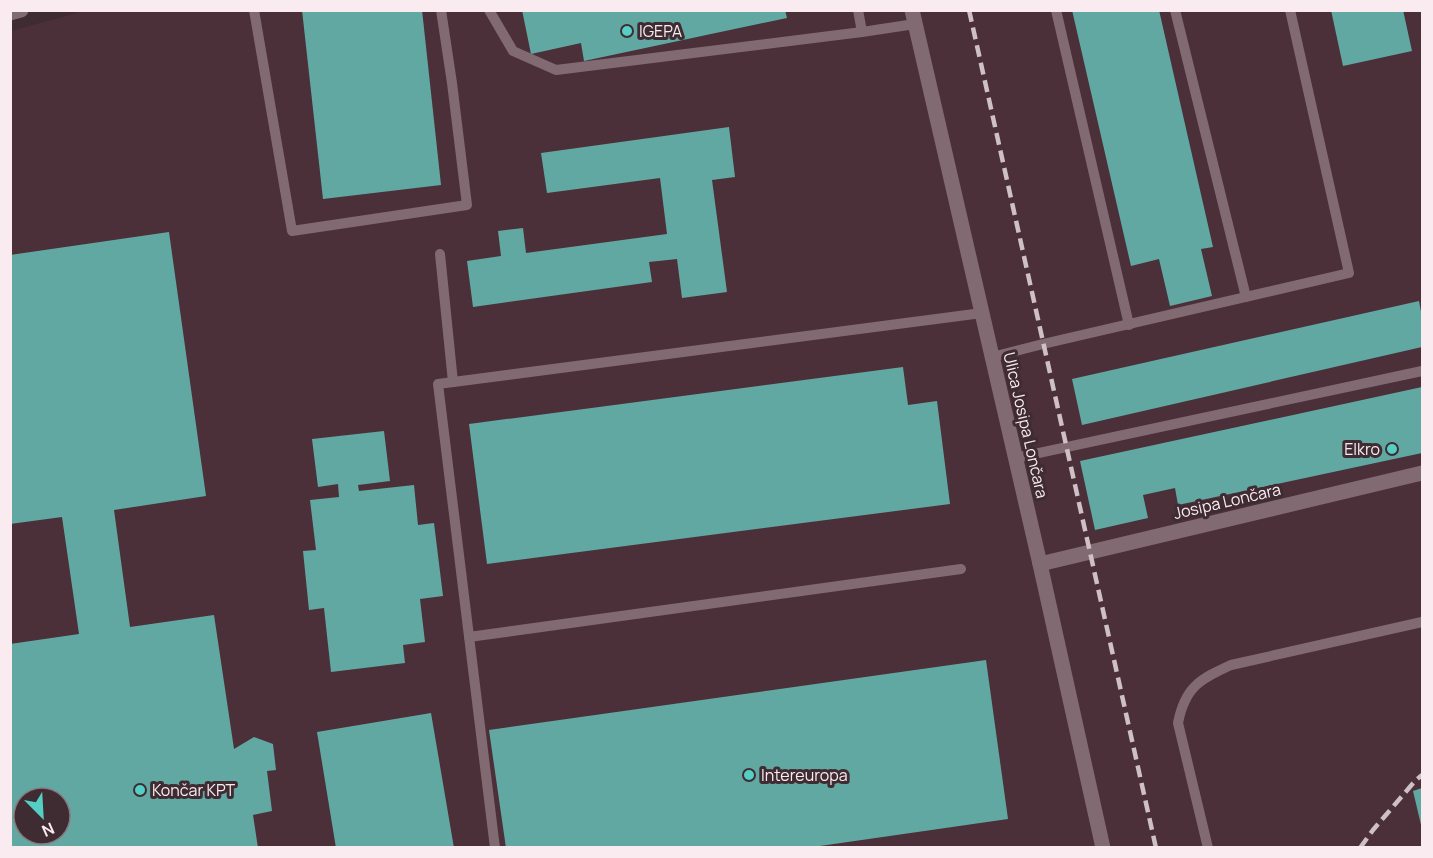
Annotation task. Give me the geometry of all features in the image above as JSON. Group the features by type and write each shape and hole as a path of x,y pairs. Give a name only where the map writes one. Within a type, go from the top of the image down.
{"street":[{"path":"10,13 21,10"},
{"name":"Ulica Josipa Lončara","path":"914,17 1103,848"},
{"name":"Josipa Lončara","path":"1040,564 1422,473"}],"lane":[{"path":"254,10 292,231 467,205 453,83 441,10"},
{"path":"489,10 513,51 556,70 862,32 914,17"},
{"path":"858,10 862,32"},
{"path":"1056,10 1129,325"},
{"path":"1175,10 1246,297"},
{"path":"992,357 1349,273 1290,10"},
{"path":"440,254 453,382"},
{"path":"495,848 438,384 982,313"},
{"path":"1015,458 1422,371"},
{"path":"470,638 961,569"},
{"path":"1208,848 1178,723 1181,707 1192,688 1207,676 1231,665 1422,622"}],"shaded area":[{"path":"88,10 1422,11 1422,847 11,848 11,31"}],"building":[{"path":"302,10 422,10 441,185 323,199"},
{"name":"IGEPA","path":"522,10 785,10 787,18 584,61 581,43 531,54"},
{"path":"1072,10 1159,10 1213,247 1201,249 1212,296 1170,306 1159,259 1131,266"},
{"path":"1331,10 1403,10 1412,51 1343,66"},
{"path":"729,127 735,177 712,180 727,292 682,298 677,259 649,262 652,282 473,307 467,261 501,256 498,231 523,228 526,253 667,234 660,178 547,193 541,153"},
{"path":"169,232 206,496 114,510 130,627 214,615 234,749 254,737 273,744 276,770 267,771 272,811 253,815 258,848 10,848 10,644 79,634 62,517 10,524 10,255"},
{"path":"1419,301 1422,317 1422,347 1082,425 1072,379"},
{"path":"903,367 908,405 937,401 950,504 487,564 469,424"},
{"path":"1422,387 1422,453 1178,505 1175,488 1143,495 1148,518 1095,530 1080,461"},
{"path":"384,431 390,481 358,485 359,491 414,485 418,525 434,523 443,596 420,599 425,642 403,645 405,663 331,672 324,608 309,610 303,551 316,550 310,500 339,497 338,484 318,487 312,439"},
{"name":"Intereuropa","path":"986,660 1008,819 806,848 506,848 489,730"},
{"path":"431,713 454,848 336,848 317,732"},
{"path":"1422,788 1422,829 1413,791"}],"railway":[{"path":"969,10 1156,848"},
{"path":"1360,848 1422,775"}],"place":[{"name":"IGEPA","path":"627,31"},
{"name":"Elkro","path":"1392,449"},
{"name":"Intereuropa","path":"749,775"},
{"name":"Končar KPT","path":"140,790"}]}
